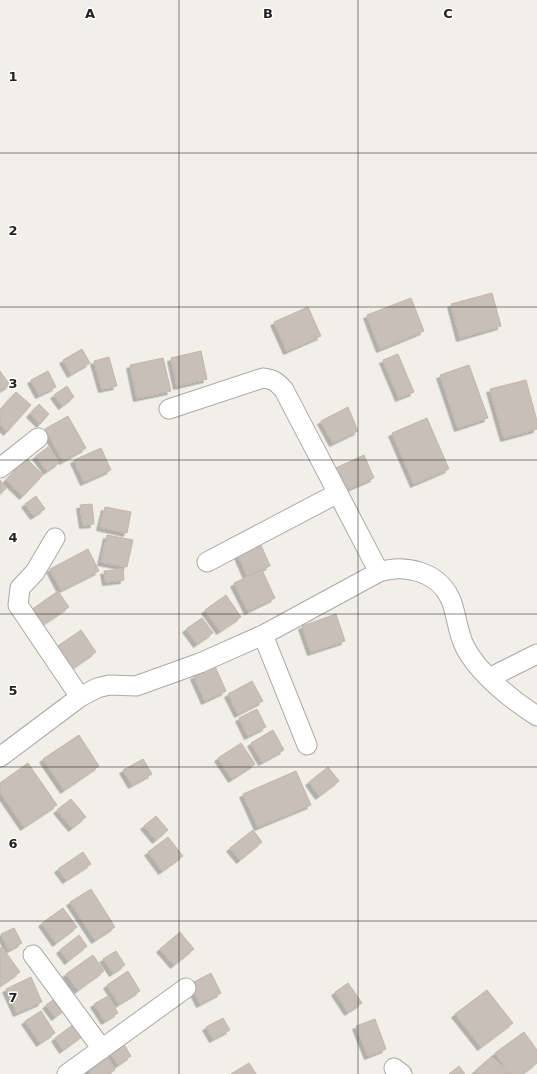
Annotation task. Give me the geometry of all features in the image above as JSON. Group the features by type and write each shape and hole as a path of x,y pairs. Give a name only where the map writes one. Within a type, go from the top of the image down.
{"street":[{"path":"169,409 262,378 272,379 284,390 379,572"},
{"path":"0,468 38,438"},
{"path":"207,562 338,493"},
{"path":"55,538 35,572 20,588 18,605 80,697"},
{"path":"0,757 80,697 109,685 136,686 147,683 200,663 263,635 379,572 390,569 423,572 434,578 450,598 464,647 474,661 489,678 537,716"},
{"path":"263,635 307,745"},
{"path":"489,678 537,654"},
{"path":"33,955 102,1049"},
{"path":"79,1071 102,1049 186,988"}],"building":[{"path":"492,293 501,326 460,338 451,304"},
{"path":"411,298 424,331 380,349 367,315"},
{"path":"308,307 321,336 287,351 274,322"},
{"path":"82,349 90,363 71,374 63,360"},
{"path":"201,351 207,379 177,386 171,358"},
{"path":"398,354 414,392 399,398 383,360"},
{"path":"109,357 117,386 102,389 94,361"},
{"path":"163,358 171,391 137,398 130,365"},
{"path":"469,365 488,418 458,428 440,375"},
{"path":"0,371 10,385 0,391"},
{"path":"48,371 56,387 39,395 31,380"},
{"path":"526,380 537,421 537,429 504,438 490,389"},
{"path":"67,386 74,397 62,406 54,395"},
{"path":"16,392 31,405 7,432 0,425 0,410"},
{"path":"39,404 49,414 40,424 30,414"},
{"path":"348,407 358,431 333,443 321,421"},
{"path":"68,416 86,448 63,461 45,429"},
{"path":"427,418 449,469 414,484 392,433"},
{"path":"48,447 59,463 47,471 36,456"},
{"path":"101,448 111,470 84,482 74,460"},
{"path":"364,455 374,478 339,493 329,471"},
{"path":"26,458 43,475 23,496 6,480"},
{"path":"0,480 6,489 0,493"},
{"path":"36,496 45,509 34,516 25,504"},
{"path":"92,504 94,524 83,525 80,505"},
{"path":"105,507 131,512 127,533 100,527"},
{"path":"107,535 133,540 127,567 101,562"},
{"path":"261,545 270,566 247,576 238,555"},
{"path":"88,549 99,571 61,590 50,569"},
{"path":"123,569 124,580 106,582 104,571"},
{"path":"262,570 275,598 248,611 234,583"},
{"path":"58,591 69,607 42,625 31,610"},
{"path":"226,595 241,617 220,631 205,610"},
{"path":"336,614 345,641 311,652 302,626"},
{"path":"202,618 213,633 197,644 186,629"},
{"path":"81,630 96,652 70,670 55,648"},
{"path":"215,666 226,691 205,701 194,676"},
{"path":"252,681 263,701 238,714 228,694"},
{"path":"257,709 266,727 248,736 239,718"},
{"path":"273,730 284,750 262,762 251,743"},
{"path":"79,735 99,766 64,790 43,759"},
{"path":"241,743 255,764 232,779 218,758"},
{"path":"143,759 152,774 132,785 123,770"},
{"path":"28,763 57,805 24,827 0,792 0,783"},
{"path":"328,767 339,781 319,796 309,782"},
{"path":"296,771 311,805 258,827 243,794"},
{"path":"71,799 86,817 72,828 57,810"},
{"path":"156,816 168,830 156,840 144,826"},
{"path":"253,830 262,842 240,860 230,848"},
{"path":"168,837 183,856 162,871 148,852"},
{"path":"83,852 91,864 66,880 58,869"},
{"path":"91,889 115,927 95,940 70,902"},
{"path":"63,908 77,927 56,943 42,923"},
{"path":"14,928 22,943 9,950 1,934"},
{"path":"180,932 194,949 174,965 160,949"},
{"path":"79,935 87,946 68,961 60,950"},
{"path":"2,947 20,972 0,986 0,948"},
{"path":"116,951 125,965 113,973 103,959"},
{"path":"93,955 104,971 78,990 66,974"},
{"path":"128,971 140,991 119,1004 107,985"},
{"path":"211,973 221,993 200,1004 190,984"},
{"path":"31,977 42,1002 17,1013 6,989"},
{"path":"348,983 362,1003 348,1012 335,992"},
{"path":"487,990 513,1023 481,1047 455,1014"},
{"path":"60,995 68,1007 55,1017 46,1005"},
{"path":"108,996 118,1013 105,1021 94,1004"},
{"path":"41,1011 55,1033 40,1043 25,1021"},
{"path":"223,1018 230,1030 213,1039 206,1027"},
{"path":"375,1019 386,1049 368,1056 356,1026"},
{"path":"78,1021 86,1033 63,1050 55,1038"},
{"path":"524,1032 537,1050 537,1063 522,1074 510,1074 495,1053"},
{"path":"122,1041 131,1056 118,1065 108,1049"},
{"path":"105,1053 115,1070 108,1074 91,1074 86,1065"},
{"path":"492,1056 509,1074 477,1074 475,1071"},
{"path":"249,1063 256,1074 231,1074"},
{"path":"459,1066 465,1074 449,1074"}]}
